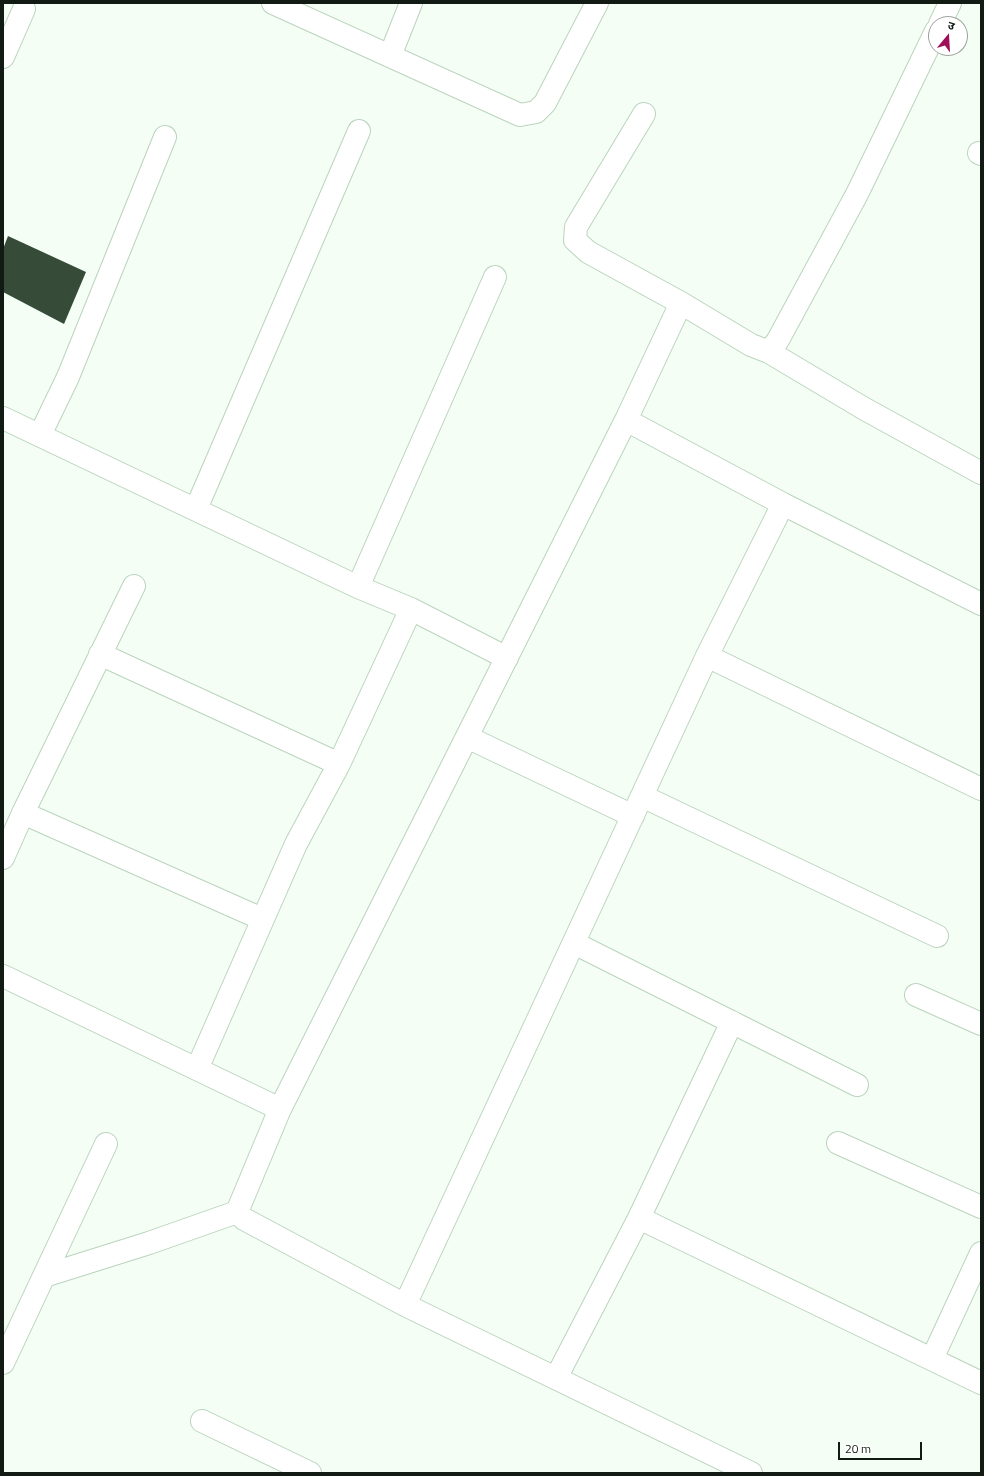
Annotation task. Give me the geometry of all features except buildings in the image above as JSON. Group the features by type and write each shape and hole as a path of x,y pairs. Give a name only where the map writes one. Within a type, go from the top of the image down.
{"street":[{"path":"273,3 520,114 536,112 545,103 597,3"},
{"path":"390,56 411,3"},
{"path":"944,16 950,3"},
{"path":"3,58 24,10"},
{"path":"769,352 778,340 857,194 928,48"},
{"path":"644,114 576,227 575,240 588,252 681,303 751,345 769,352 863,408 981,473"},
{"path":"196,509 359,131"},
{"path":"40,435 68,377 165,137"},
{"path":"358,587 495,277"},
{"path":"44,1276 149,1243 237,1212 280,1109 626,420 681,303"},
{"path":"3,418 358,587 411,609 507,658"},
{"path":"626,420 783,504 981,604"},
{"path":"405,1304 707,656 783,504"},
{"path":"3,858 23,812 134,586"},
{"path":"198,1069 262,919 296,844 339,764 411,609"},
{"path":"100,654 339,764"},
{"path":"707,656 981,789"},
{"path":"467,737 633,816"},
{"path":"642,796 937,936"},
{"path":"23,812 262,919"},
{"path":"574,943 857,1085"},
{"path":"3,976 280,1109"},
{"path":"916,995 981,1024"},
{"path":"556,1378 639,1218 732,1022"},
{"path":"838,1143 981,1207"},
{"path":"3,1363 106,1144"},
{"path":"237,1212 244,1219 405,1304 751,1473"},
{"path":"639,1218 981,1383"},
{"path":"932,1359 981,1253"},
{"path":"202,1421 310,1473"}]}
